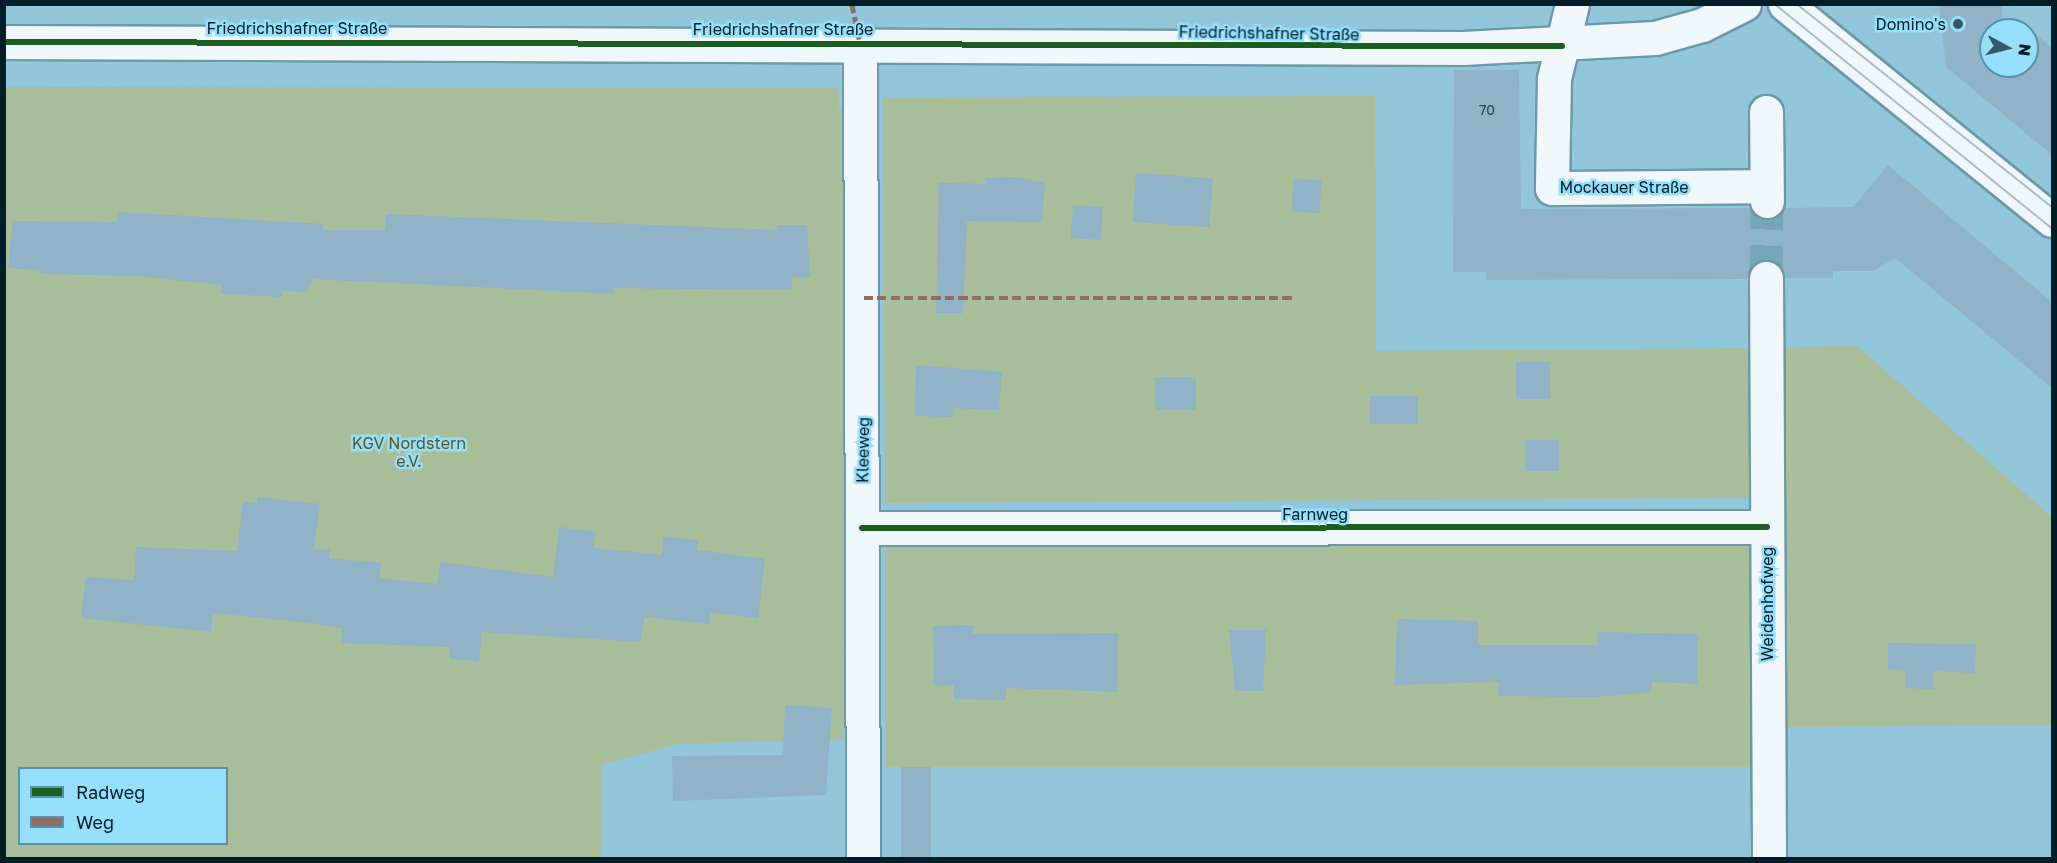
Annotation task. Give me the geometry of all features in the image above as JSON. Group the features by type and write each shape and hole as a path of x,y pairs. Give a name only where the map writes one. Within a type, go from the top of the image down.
{"street":[{"path":"1562,46 1572,4"},
{"name":"Friedrichshafner Straße","path":"4,42 860,42 1562,46 1655,38 1744,4"},
{"path":"1785,4 2052,220"},
{"name":"Kleeweg","path":"860,42 863,858"},
{"name":"Mockauer Straße","path":"1562,46 1554,79 1552,188 1766,193 1766,112"},
{"name":"Weidenhofweg","path":"1766,278 1768,858"},
{"name":"Farnweg","path":"862,528 1767,527"}],"green space":[{"name":"KGV Nordstern e.V.","path":"5,87 838,88 839,109 844,110 843,739 678,744 601,765 602,858 5,858"},
{"path":"1375,96 1376,351 1751,348 1752,498 885,503 883,97"},
{"path":"1856,345 2052,517 2052,725 1784,727 1784,348"},
{"path":"885,544 1752,544 1752,767 885,767"}],"building":[{"path":"1939,4 2001,4 2003,18 1979,18 1979,78 2039,78 2039,37 2052,48 2052,155 1946,67"},
{"path":"1454,70 1519,70 1521,209 1750,208 1768,220 1784,208 1853,207 1888,165 2052,302 2052,388 1895,258 1873,271 1833,271 1833,278 1785,278 1782,268 1766,259 1756,262 1747,279 1486,280 1486,272 1453,272"},
{"path":"1136,173 1213,178 1209,227 1133,222"},
{"path":"1017,177 1045,183 1042,222 967,221 963,313 936,313 939,183 986,184 986,178"},
{"path":"1293,179 1321,180 1320,213 1292,212"},
{"path":"1073,205 1103,207 1101,240 1071,238"},
{"path":"117,212 323,224 323,230 385,230 386,214 777,230 777,225 807,225 810,278 792,277 792,290 614,288 614,294 312,279 307,292 282,291 282,297 221,294 222,285 138,276 39,274 39,270 8,268 13,221 117,222"},
{"path":"1516,362 1550,362 1550,399 1516,399"},
{"path":"916,365 1002,372 999,410 953,408 952,417 915,416"},
{"path":"1155,377 1196,377 1196,410 1155,410"},
{"path":"1370,396 1418,396 1418,424 1370,424"},
{"path":"1525,440 1559,440 1559,471 1525,471"},
{"path":"258,497 320,504 314,549 330,550 329,558 381,563 379,578 437,584 441,562 553,577 559,527 596,532 594,548 662,555 663,537 698,540 697,550 765,559 758,618 710,613 709,624 644,617 641,642 482,632 479,661 449,659 450,647 341,643 342,629 311,623 213,613 211,632 81,618 86,577 134,580 136,547 237,551 243,502 257,504"},
{"path":"1397,619 1478,621 1478,645 1597,645 1597,632 1698,634 1697,684 1652,682 1651,691 1645,693 1594,697 1498,696 1499,682 1395,685"},
{"path":"973,625 973,634 1118,633 1117,692 1006,688 1006,700 954,699 954,685 934,686 933,626"},
{"path":"1229,630 1266,630 1263,691 1235,691"},
{"path":"1888,643 1976,644 1975,673 1933,671 1933,689 1905,688 1905,670 1888,669"},
{"path":"785,705 832,708 826,795 673,801 672,756 783,755"},
{"path":"901,767 931,767 931,858 901,858"}],"tunnel":[{"path":"1766,278 1767,201"}],"tram line":[{"path":"1775,4 2052,228"},
{"path":"1797,4 2052,207"}],"marked path":[{"path":"852,4 860,42"},
{"path":"864,298 1294,298"}],"cycle path":[{"path":"4,42 1562,46"},
{"path":"862,528 1767,527"}],"place":[{"name":"Domino's","path":"1958,24"}]}
